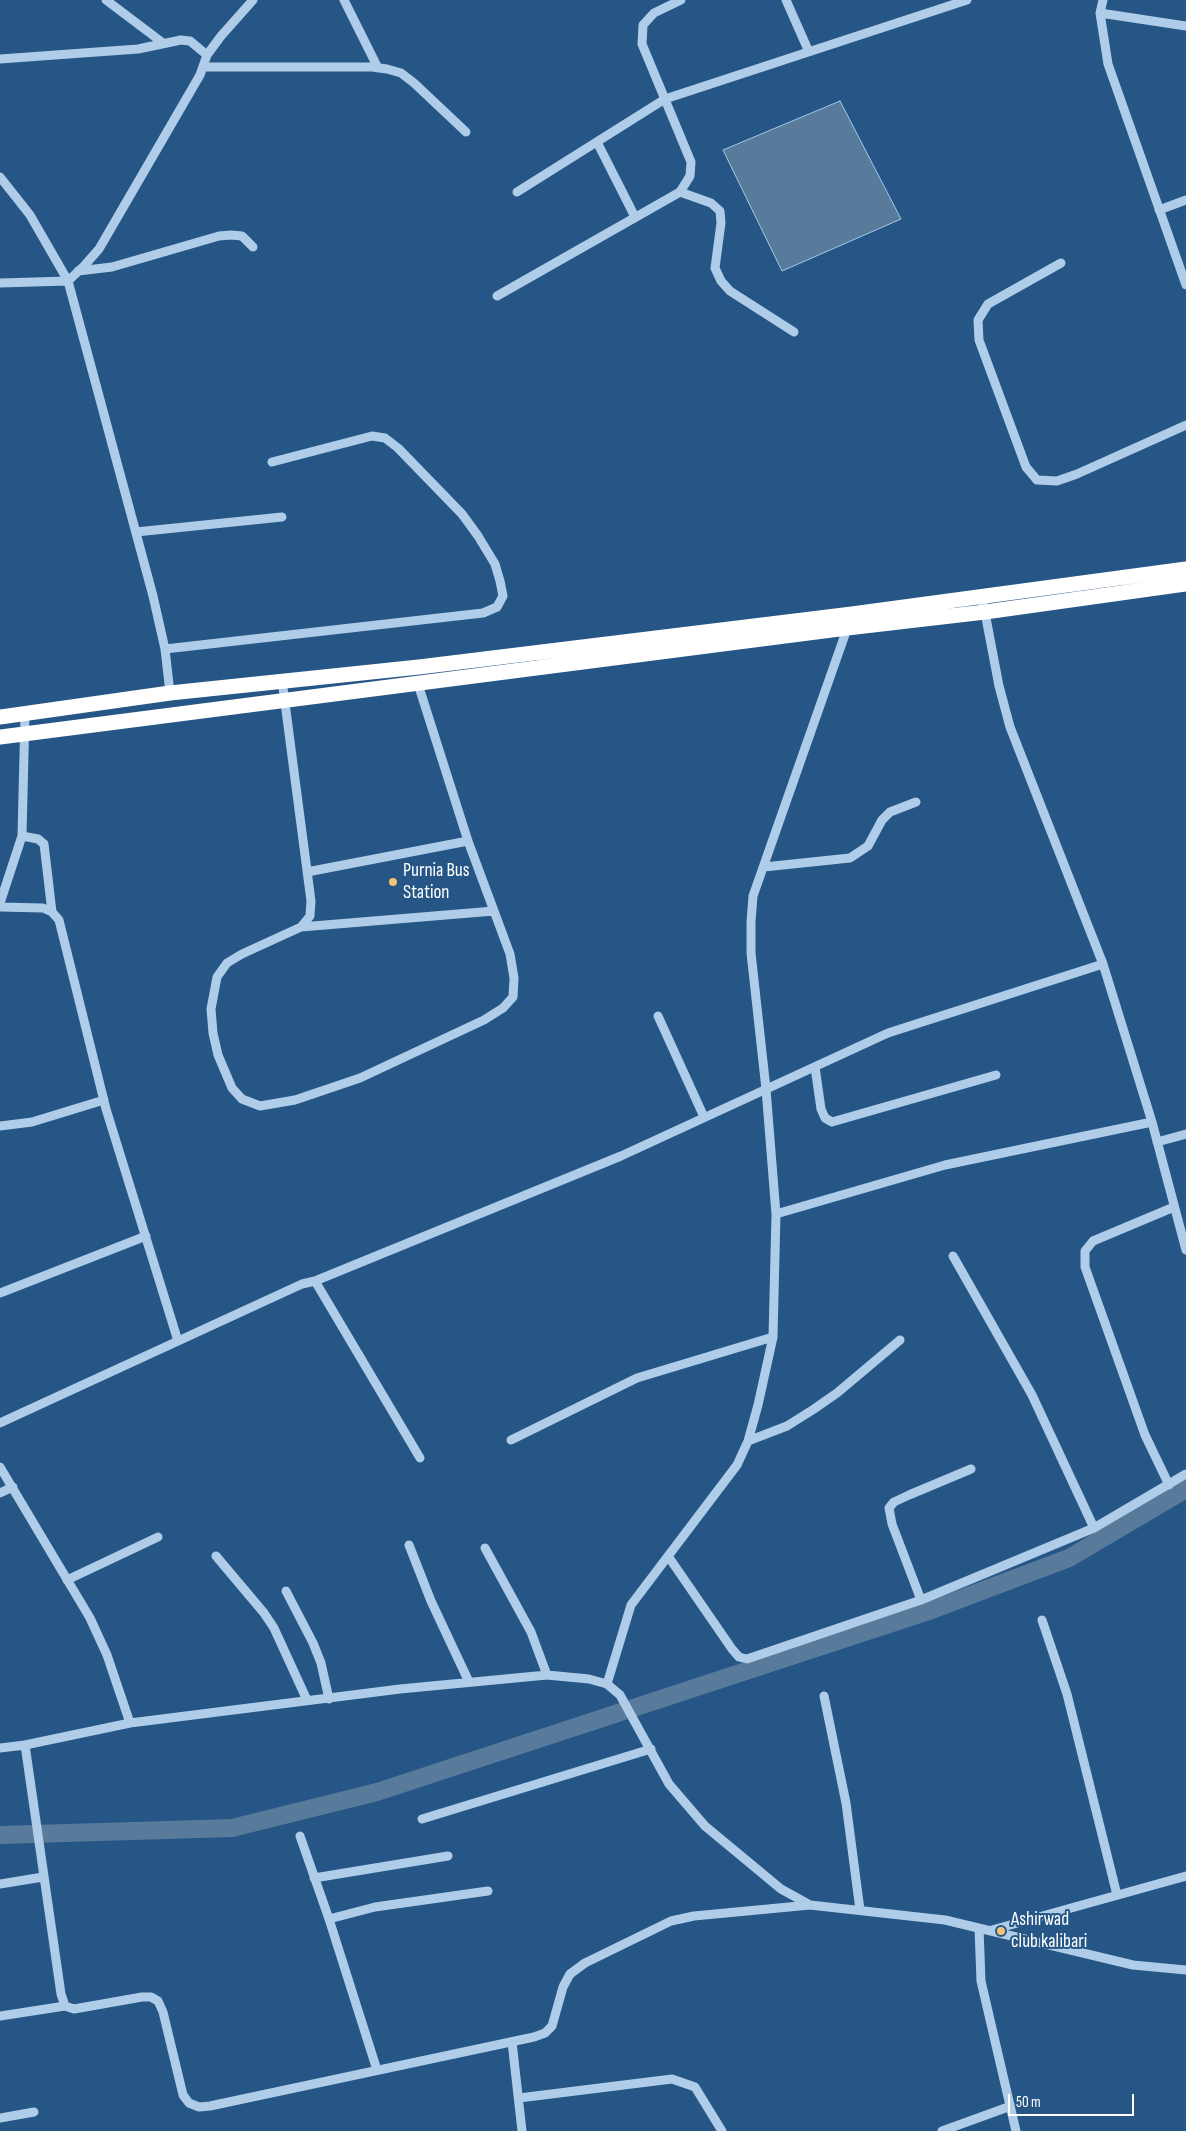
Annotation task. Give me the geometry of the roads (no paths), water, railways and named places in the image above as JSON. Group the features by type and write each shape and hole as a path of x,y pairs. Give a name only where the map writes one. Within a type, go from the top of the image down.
{"highway":[{"path":"0,737 284,699 418,684 850,621 982,597 1186,568"},
{"path":"0,717 170,693 282,680 850,621 985,612 1186,584"}],"street":[{"path":"106,0 163,43"},
{"path":"0,283 68,281 99,249 203,67 207,55 253,0"},
{"path":"344,0 378,68"},
{"path":"497,296 680,192 690,176 691,162 642,44 643,25 654,13 680,0"},
{"path":"786,0 810,52"},
{"path":"517,192 665,99 967,0"},
{"path":"1103,0 1100,13 1108,64 1186,285"},
{"path":"1100,13 1186,26"},
{"path":"0,59 138,49 176,40 190,41 207,55"},
{"path":"203,67 378,68 401,73 414,82 466,132"},
{"path":"597,142 635,217"},
{"path":"0,177 30,215 68,281 166,649 170,693"},
{"path":"680,192 711,203 720,211 721,223 715,268 721,281 730,291 794,332"},
{"path":"1160,210 1186,200"},
{"path":"78,271 112,267 231,234 242,236 253,247"},
{"path":"1061,263 988,304 978,320 979,340 1026,467 1037,480 1057,481 1077,474 1186,425"},
{"path":"166,649 483,613 497,607 503,596 500,581 495,564 478,536 462,514 398,448 385,438 372,436 272,462"},
{"path":"136,532 282,517"},
{"path":"982,597 999,686 1010,727 1038,803 1103,964 1152,1122 1186,1250"},
{"path":"607,1684 631,1605 737,1465 748,1441 773,1337 776,1214 766,1090 751,953 753,896 850,621"},
{"path":"282,680 311,901 310,916 302,928"},
{"path":"418,684 468,840 510,954 514,978 512,997 504,1008 484,1020 360,1078 295,1100 260,1106 242,1099 232,1088 218,1055 213,1034 211,1009 217,976 227,962 302,928 494,911"},
{"path":"25,714 22,836 0,905 43,908 52,912 59,920 104,1100 178,1341"},
{"path":"764,867 850,858 868,846 882,820 890,812 916,802"},
{"path":"22,836 38,839 44,844 52,912"},
{"path":"307,872 468,840"},
{"path":"0,1423 302,1284 315,1281 621,1156 888,1033 1103,964"},
{"path":"658,1016 704,1117"},
{"path":"815,1067 821,1109 825,1118 832,1122 996,1075"},
{"path":"0,1126 32,1122 104,1100"},
{"path":"776,1214 945,1165 1152,1122"},
{"path":"1157,1142 1186,1134"},
{"path":"1168,1485 1145,1435 1085,1267 1085,1252 1093,1241 1174,1207"},
{"path":"0,1293 146,1236"},
{"path":"953,1256 1032,1396 1094,1528"},
{"path":"315,1281 420,1458"},
{"path":"511,1440 637,1378 773,1337"},
{"path":"748,1441 787,1426 814,1409 837,1393 900,1340"},
{"path":"0,1467 90,1618 107,1655 130,1723"},
{"path":"921,1600 892,1524 889,1508 894,1502 971,1469"},
{"path":"668,1556 732,1649 739,1657 747,1659 921,1600 1094,1528 1186,1474"},
{"path":"0,1493 13,1486"},
{"path":"67,1580 158,1537"},
{"path":"409,1545 431,1601 469,1682"},
{"path":"485,1548 531,1632 547,1674"},
{"path":"216,1556 264,1613 274,1628 307,1700"},
{"path":"286,1591 313,1643 329,1698"},
{"path":"1042,1620 1067,1694 1117,1895"},
{"path":"0,1748 25,1745 130,1723 400,1689 547,1674 589,1679 607,1684 620,1695 670,1784 705,1826 781,1889 810,1905"},
{"path":"824,1696 846,1803 860,1910"},
{"path":"25,1745 43,1877 61,1994 65,2006"},
{"path":"422,1819 651,1749"},
{"path":"300,1836 329,1919 377,2070"},
{"path":"314,1878 448,1856"},
{"path":"990,1930 1186,1876"},
{"path":"0,1884 43,1877"},
{"path":"329,1919 375,1907 488,1891"},
{"path":"0,2016 65,2006 74,2009 151,1997 158,2001 163,2012 183,2095 189,2103 198,2107 512,2042 544,2033 552,2026 563,1987 570,1974 585,1963 671,1921 694,1916 810,1905 860,1910 945,1920 1133,1965 1186,1970"},
{"path":"979,1928 981,1981 1016,2131"},
{"path":"512,2042 522,2131"},
{"path":"519,2098 672,2079 695,2087 722,2131"},
{"path":"942,2131 1011,2106"},
{"path":"0,2118 34,2112"}],"water":[{"path":"840,101 901,219 782,271 723,150"}],"waterway":[{"path":"0,1835 232,1828 377,1792 926,1612 1069,1558 1186,1489"}],"place":[{"name":"Purnia Bus Station","path":"393,882"},
{"name":"Ashirwad club kalibari","path":"1001,1931"}]}
